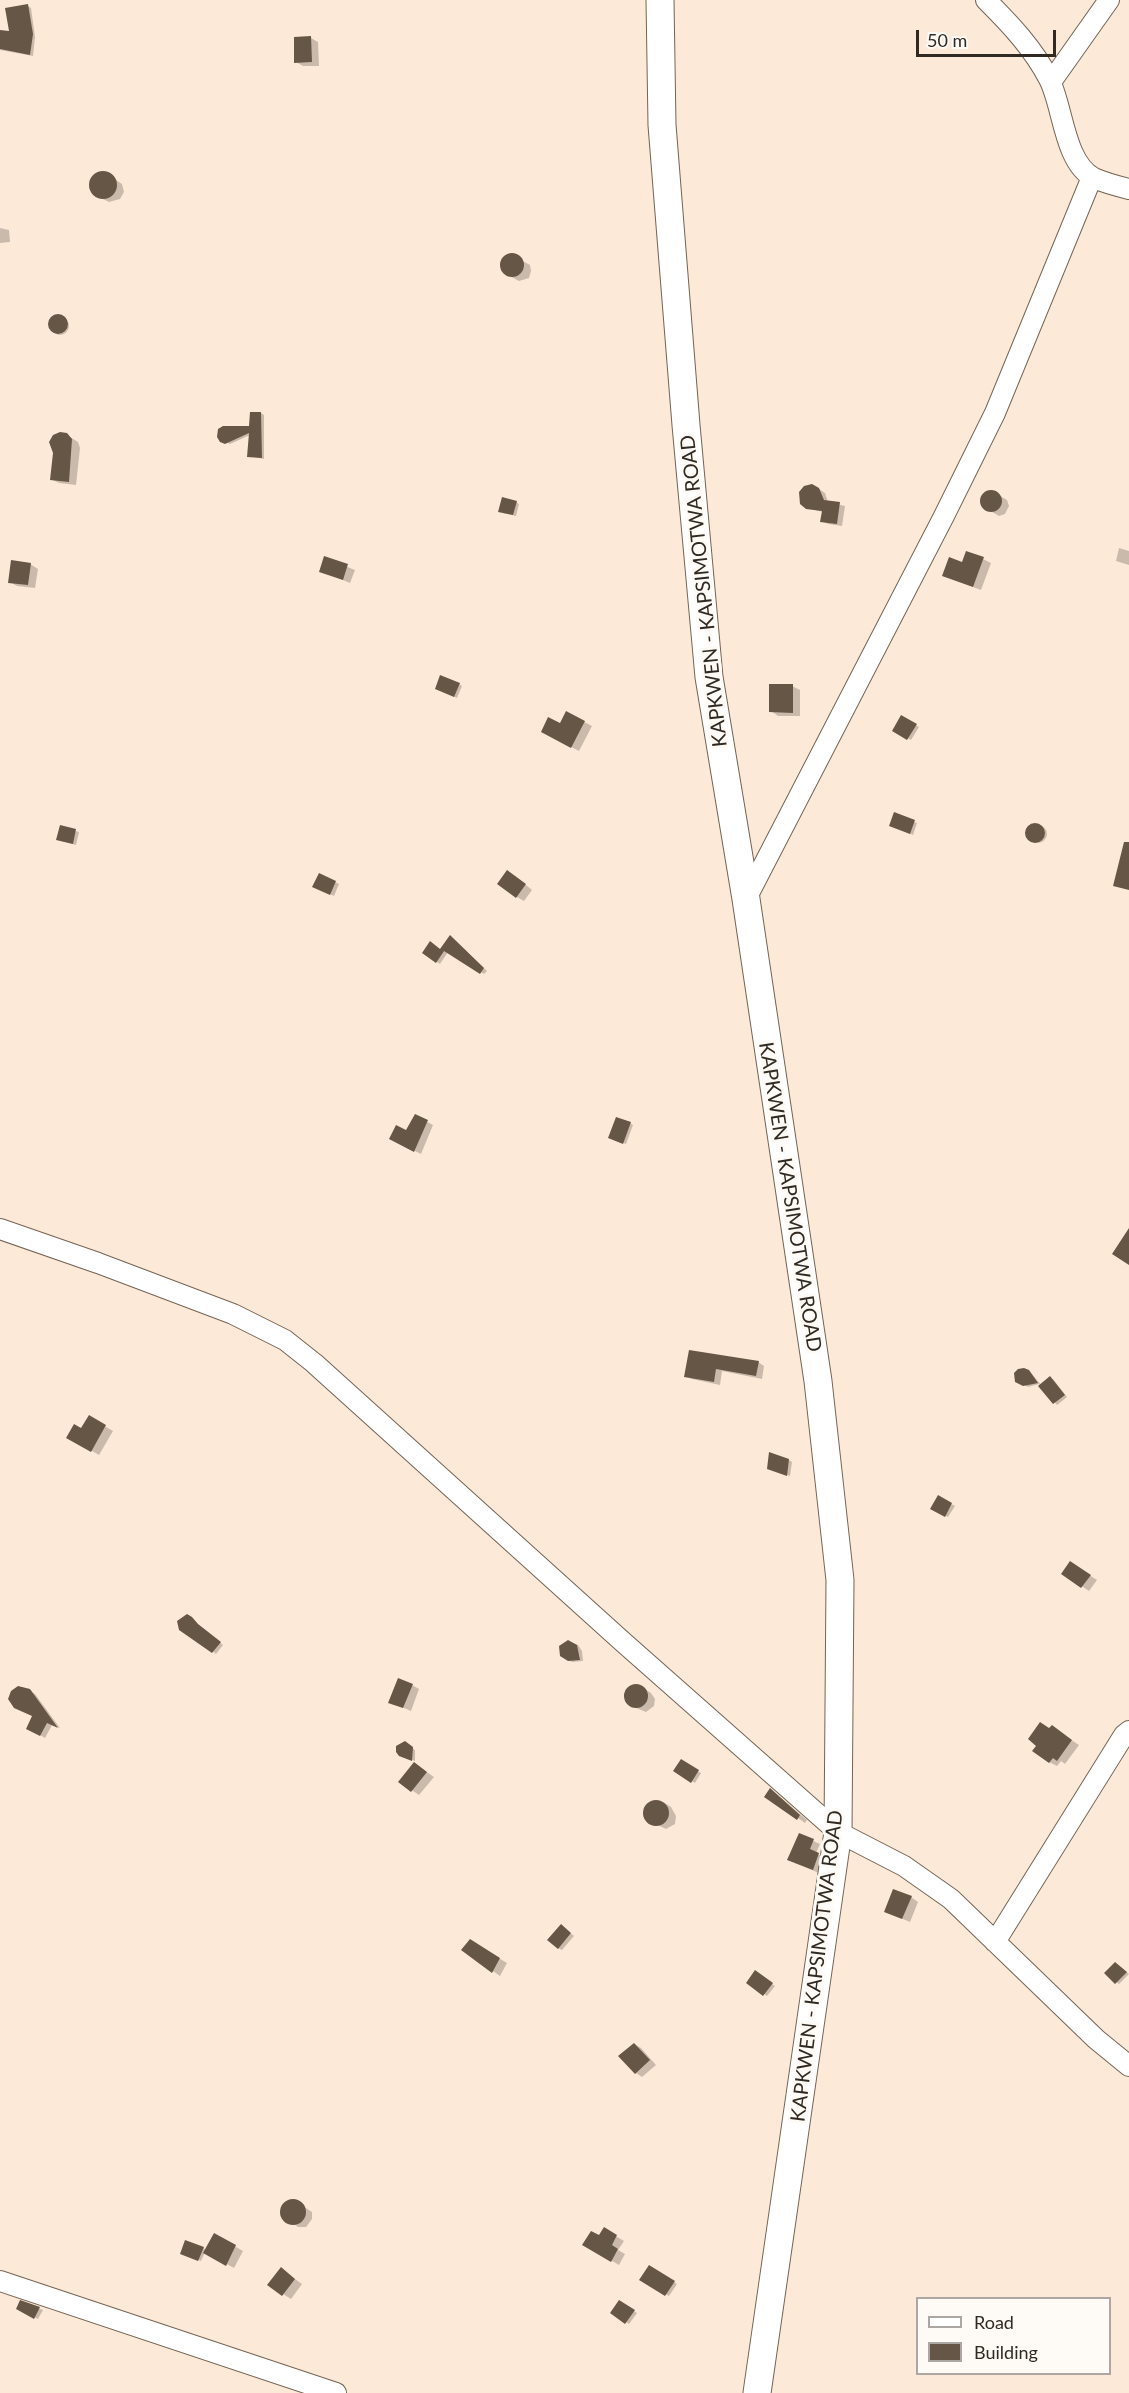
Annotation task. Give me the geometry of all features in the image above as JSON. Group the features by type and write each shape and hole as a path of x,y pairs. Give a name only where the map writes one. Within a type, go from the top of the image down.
{"street":[{"name":"KAPKWEN - KAPSIMOTWA ROAD","path":"660,0 662,125 709,677 746,899 818,1381 840,1580 838,1832 757,2393"},
{"path":"986,0 1037,57 1051,81 1069,141 1080,164 1092,177 1129,189"},
{"path":"1051,81 1109,0"},
{"path":"746,899 995,413 1092,177"},
{"path":"0,1229 233,1314 285,1340 314,1363 623,1642 838,1832 904,1866 951,1899 1096,2038 1129,2066"},
{"path":"995,1942 1124,1735 1129,1731"},
{"path":"0,2281 336,2393"}],"building":[{"path":"28,4 33,34 30,55 0,49 0,30 9,31 5,8"},
{"path":"311,36 312,62 294,63 294,37"},
{"path":"103,171 113,175 117,185 113,195 103,199 93,195 89,185 93,175"},
{"path":"512,253 521,256 524,265 521,274 512,277 503,274 500,265 503,256"},
{"path":"58,314 65,317 68,324 65,331 58,334 51,331 48,324 51,317"},
{"path":"250,412 261,412 262,458 247,457 249,433 225,444 217,437 218,429 223,426 249,426"},
{"path":"60,432 67,433 72,439 69,482 50,480 53,453 49,442 53,435"},
{"path":"812,484 819,488 824,500 840,502 837,524 820,522 822,511 806,509 800,504 799,492 804,486"},
{"path":"991,490 999,493 1002,501 999,509 991,512 983,509 980,501 983,493"},
{"path":"502,497 517,501 513,515 498,512"},
{"path":"966,551 984,557 973,587 942,576 949,557 962,562"},
{"path":"324,556 348,564 343,580 319,572"},
{"path":"11,560 31,563 28,585 8,583"},
{"path":"440,675 460,683 454,697 435,689"},
{"path":"769,684 793,684 793,713 769,712"},
{"path":"566,711 585,721 571,748 541,732 548,717 560,723"},
{"path":"901,715 917,724 907,740 892,731"},
{"path":"894,812 915,820 910,834 889,826"},
{"path":"1035,823 1042,826 1045,833 1042,840 1035,843 1028,840 1025,833 1028,826"},
{"path":"60,825 76,829 73,844 56,840"},
{"path":"1124,842 1129,842 1129,890 1113,886"},
{"path":"507,870 526,884 516,898 497,884"},
{"path":"319,873 336,881 330,895 312,887"},
{"path":"450,935 484,968 480,974 444,951 436,963 422,953 430,941 440,949"},
{"path":"415,1114 428,1120 414,1152 389,1139 396,1125 406,1130"},
{"path":"616,1117 631,1122 623,1144 608,1138"},
{"path":"1129,1228 1129,1265 1112,1254"},
{"path":"689,1350 759,1361 756,1376 716,1369 714,1382 684,1377"},
{"path":"1024,1368 1029,1370 1038,1383 1023,1386 1015,1382 1014,1373"},
{"path":"1050,1376 1065,1395 1053,1404 1038,1386"},
{"path":"89,1415 106,1425 91,1452 66,1438 74,1424 81,1428"},
{"path":"769,1452 789,1459 787,1476 767,1469"},
{"path":"938,1495 952,1503 945,1517 930,1509"},
{"path":"1070,1561 1091,1575 1081,1588 1061,1574"},
{"path":"187,1614 221,1642 212,1653 179,1630 177,1621"},
{"path":"568,1640 577,1645 580,1660 568,1661 560,1656 559,1646"},
{"path":"398,1678 413,1684 403,1708 388,1703"},
{"path":"636,1684 641,1685 647,1691 647,1701 641,1707 636,1708 631,1707 625,1701 624,1696 625,1691 631,1685"},
{"path":"18,1686 30,1689 58,1728 47,1723 40,1736 26,1729 32,1716 14,1708 8,1699 11,1691"},
{"path":"1040,1722 1049,1728 1052,1725 1072,1740 1057,1761 1053,1758 1049,1763 1032,1751 1036,1746 1028,1739"},
{"path":"405,1741 413,1747 412,1761 399,1756 396,1752 396,1746"},
{"path":"681,1759 699,1770 691,1783 673,1771"},
{"path":"414,1762 427,1772 411,1792 398,1782"},
{"path":"770,1788 800,1815 797,1820 764,1797"},
{"path":"656,1800 665,1804 669,1813 665,1822 656,1826 647,1822 643,1813 647,1804"},
{"path":"799,1833 814,1839 810,1849 819,1853 813,1870 787,1860"},
{"path":"893,1889 912,1896 902,1919 884,1912"},
{"path":"561,1924 571,1933 558,1949 547,1940"},
{"path":"470,1939 500,1958 492,1973 461,1950"},
{"path":"1115,1962 1127,1972 1115,1984 1104,1973"},
{"path":"755,1970 773,1983 763,1996 746,1983"},
{"path":"634,2043 650,2060 635,2074 618,2056"},
{"path":"293,2199 302,2203 306,2212 302,2221 293,2225 284,2221 280,2212 284,2203"},
{"path":"604,2227 617,2235 612,2245 618,2249 611,2262 582,2245 591,2231 599,2235"},
{"path":"214,2233 236,2245 226,2266 203,2253"},
{"path":"185,2240 204,2247 198,2261 180,2254"},
{"path":"649,2265 675,2281 665,2296 639,2280"},
{"path":"281,2267 295,2279 282,2296 267,2285"},
{"path":"20,2300 40,2307 34,2319 16,2309"},
{"path":"619,2300 635,2310 625,2324 610,2313"}]}
